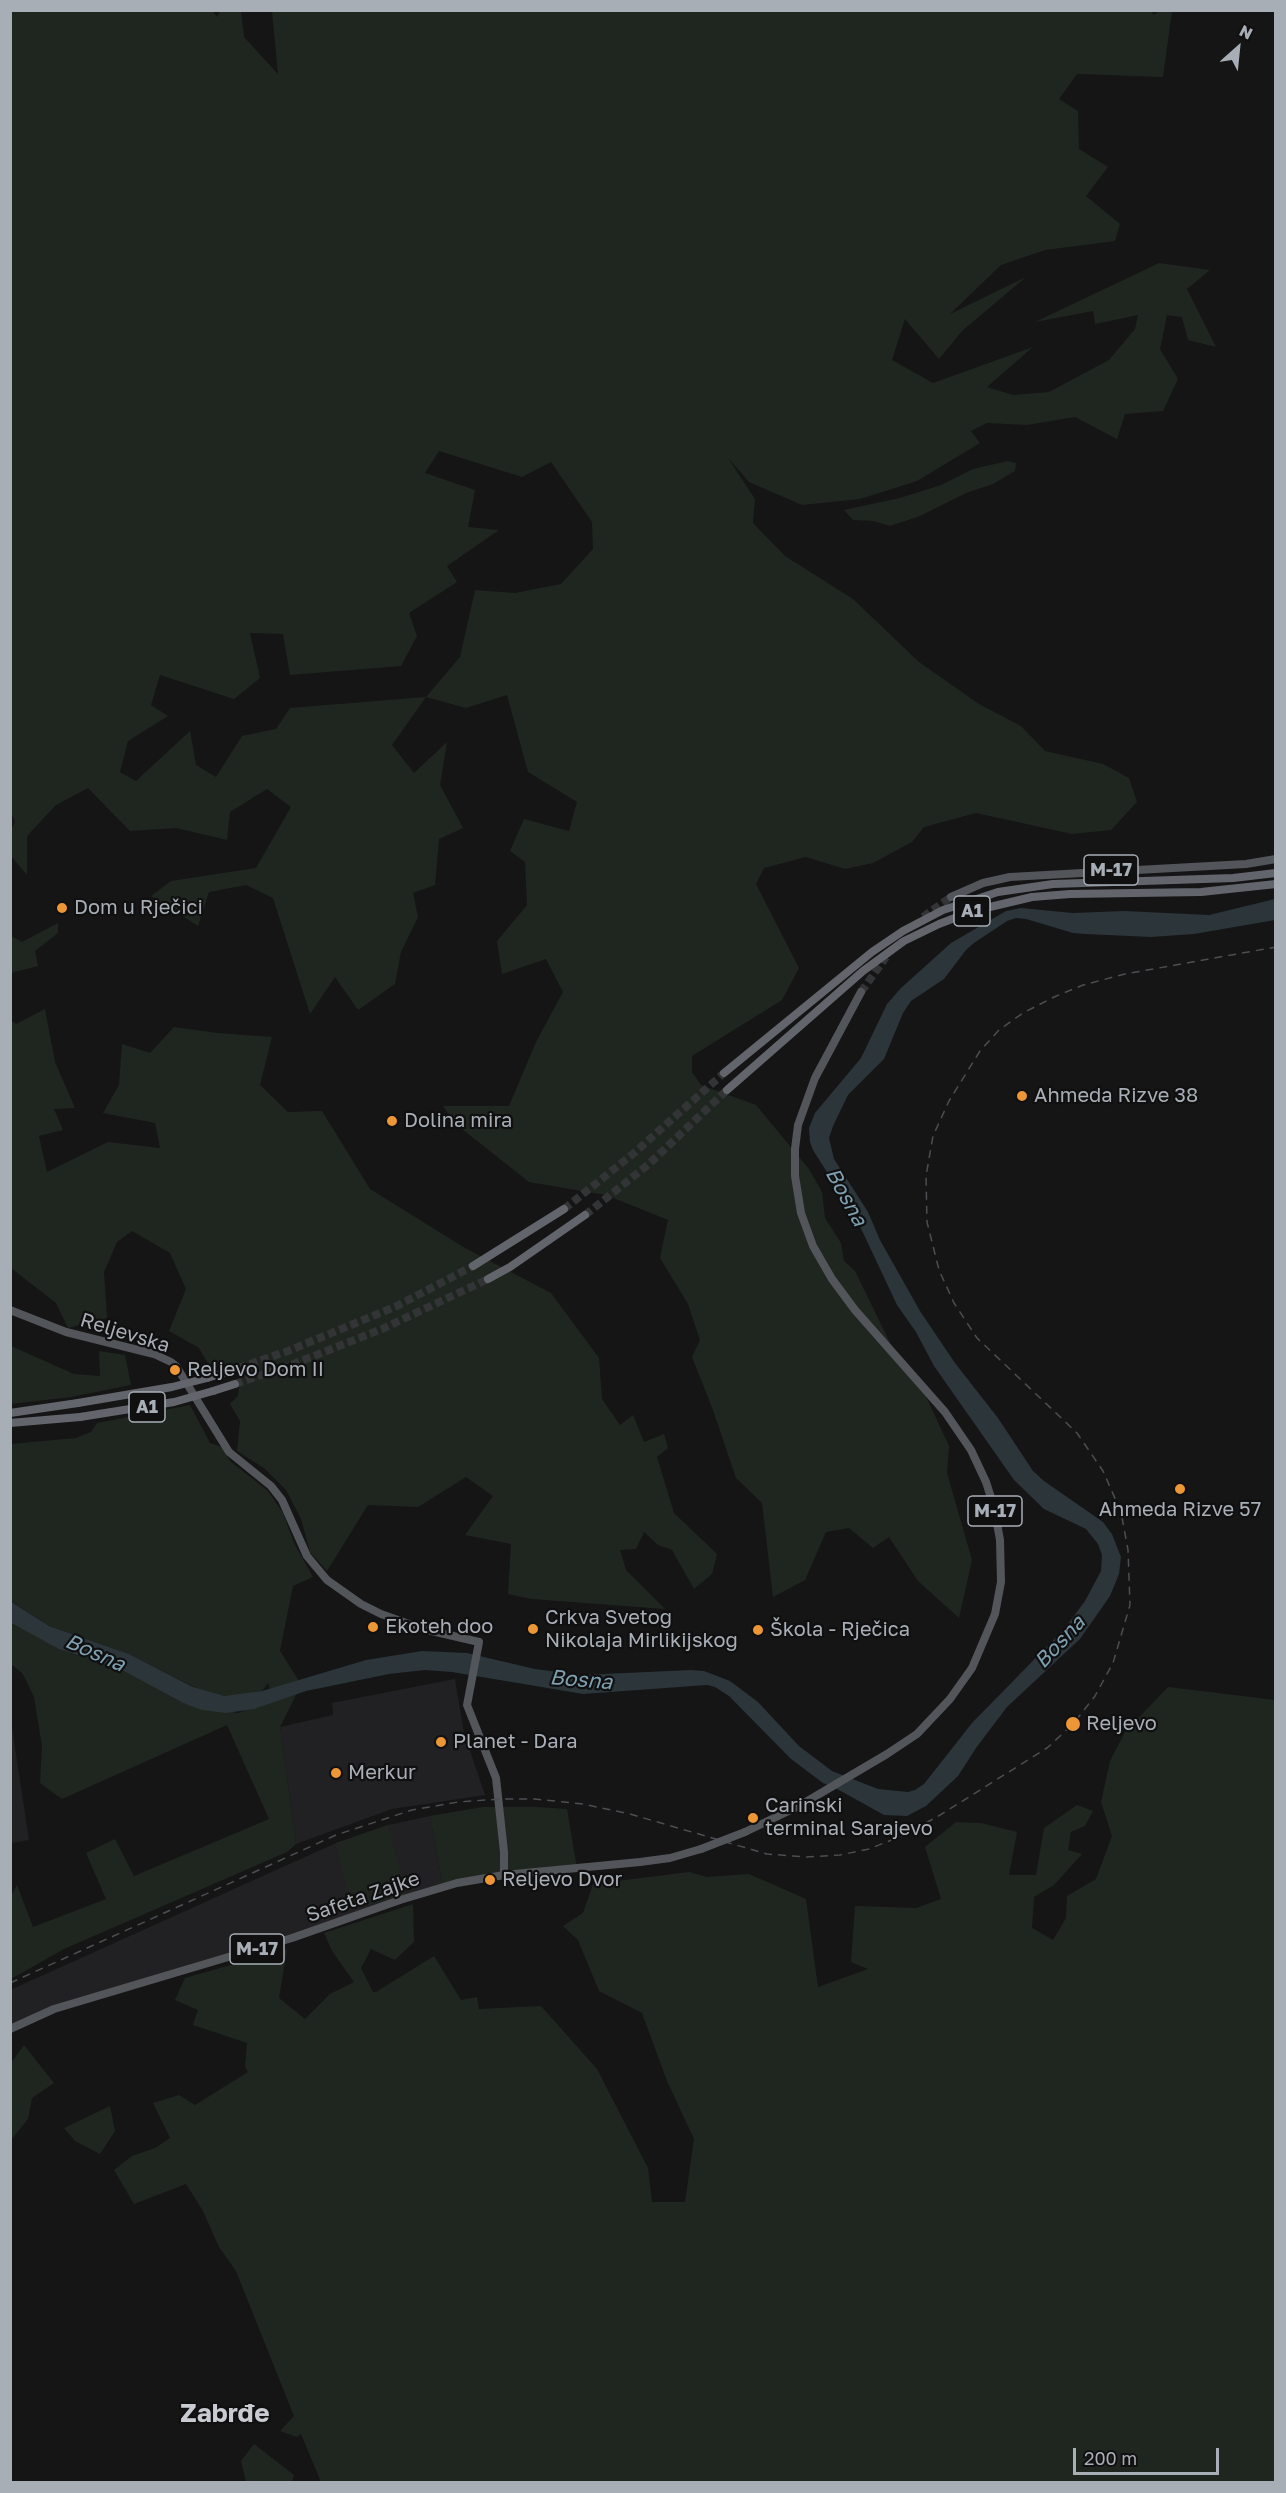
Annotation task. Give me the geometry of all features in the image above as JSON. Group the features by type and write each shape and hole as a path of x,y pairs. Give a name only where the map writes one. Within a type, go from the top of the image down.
{"highway":[{"name":"A1","path":"724,1073 872,952 903,931 950,907 998,892 1053,884 1233,878 1275,873"},
{"name":"A1","path":"727,1090 904,941 973,910 1002,902 1041,896 1201,892 1275,884"},
{"path":"472,1266 564,1209"},
{"path":"489,1279 585,1215"},
{"name":"A1","path":"10,1413 172,1387 226,1372"},
{"name":"A1","path":"10,1423 80,1417 174,1402 235,1384"}],"main road":[{"name":"M-17","path":"951,897 983,883 1010,877 1246,864 1275,859"},
{"name":"Safeta Zajke","path":"10,2029 54,2010 292,1938 458,1883 504,1875 670,1858 701,1849 745,1832 799,1806 887,1754 917,1734 950,1699 972,1668 995,1614 1001,1582 1001,1564 1000,1540 994,1507 986,1482 971,1450 945,1412 855,1310 832,1279 813,1246 801,1213 795,1176 798,1125 815,1078 861,992"},
{"name":"Reljevska","path":"10,1310 66,1332 154,1354 171,1362 176,1366 229,1452 271,1486 282,1500 307,1556 327,1580 360,1604 381,1614 423,1629 479,1642 468,1705 494,1772 499,1792 504,1875"}],"shaded area":[{"path":"212,10 217,17 220,11 241,11 244,37 278,74 272,11 1152,10 1153,15 1160,11 1172,11 1163,77 1077,74 1059,99 1078,111 1079,149 1108,167 1086,196 1120,224 1115,241 1045,250 1001,265 950,314 1026,277 962,331 939,359 905,319 892,360 933,383 1033,347 987,387 1013,395 1049,392 1109,360 1135,329 1138,315 1095,324 1093,311 1035,322 1159,263 1210,270 1187,289 1216,347 1188,340 1182,317 1167,315 1160,349 1178,379 1163,411 1125,414 1117,439 1075,417 1027,425 987,423 971,431 980,443 917,481 860,499 802,505 749,482 728,458 755,499 753,523 785,556 853,599 919,662 979,704 1021,726 1045,751 1103,764 1129,778 1137,802 1111,830 1072,834 976,813 924,827 912,842 873,863 845,869 806,857 764,868 756,884 799,968 782,1000 692,1056 692,1072 701,1085 756,1105 809,1169 822,1192 825,1218 841,1243 844,1261 855,1271 897,1357 924,1392 949,1446 947,1473 972,1560 959,1618 918,1581 889,1537 873,1548 849,1528 826,1532 805,1580 773,1597 762,1503 736,1478 692,1357 700,1340 688,1304 660,1258 668,1220 606,1195 529,1182 457,1125 443,1106 509,1106 536,1042 563,992 546,959 502,974 497,941 527,905 525,862 510,851 524,819 569,831 577,802 528,772 507,695 466,708 426,697 392,745 414,773 447,742 440,785 463,828 439,839 435,885 413,893 418,917 401,952 395,984 358,1010 335,977 310,1014 273,898 246,885 209,892 198,926 151,896 171,881 256,868 291,807 267,789 230,812 227,840 176,828 130,831 88,788 56,805 27,836 27,875 11,856 11,829 15,822 11,813 11,11","holes":["439,451 522,477 551,462 592,522 593,549 561,584 515,593 475,590 460,657 426,697 290,708 276,729 242,736 216,777 196,765 190,731 136,781 120,772 128,741 168,716 151,705 160,675 234,699 260,678 250,633 283,634 290,675 401,666 417,636 409,613 457,582 447,566 499,530 468,527 475,490 425,473"]},
{"path":"1008,461 1016,463 1015,471 993,484 966,493 920,516 890,526 873,521 853,520 844,510 900,498 941,485 973,469"},
{"path":"58,923 58,933 35,951 38,966 11,973 11,936 22,942"},
{"path":"45,1009 55,1062 75,1108 54,1109 63,1130 39,1136 47,1172 108,1142 160,1148 155,1123 103,1113 119,1085 122,1044 150,1053 174,1027 272,1037 260,1085 288,1112 322,1111 370,1189 465,1248 551,1293 599,1358 602,1399 620,1425 633,1415 644,1442 664,1434 668,1448 657,1457 674,1513 717,1554 712,1574 694,1589 672,1550 658,1545 644,1532 636,1549 620,1550 626,1570 665,1609 532,1599 508,1594 511,1544 465,1535 493,1496 466,1477 418,1507 368,1505 327,1571 310,1552 301,1519 286,1490 264,1468 237,1451 240,1421 230,1404 238,1396 240,1377 231,1364 210,1367 199,1348 169,1331 186,1289 170,1253 132,1231 117,1242 104,1272 107,1318 68,1328 56,1303 11,1268 10,1020 16,1024"},
{"path":"11,1346 74,1374 100,1376 99,1351 125,1355 131,1385 71,1397 11,1404"},
{"path":"190,1405 210,1443 222,1447 230,1461 268,1491 283,1513 294,1543 313,1577 293,1586 280,1651 299,1681 270,1689 268,1683 262,1691 240,1695 224,1696 206,1693 129,1654 49,1626 11,1601 11,1444 76,1438 91,1432 97,1423"},
{"path":"10,1623 70,1653 120,1669 183,1703 238,1713 297,1693 280,1727 296,1844 287,1852 64,1949 11,1979 11,1896 17,1885 33,1927 106,1899 86,1853 115,1839 134,1876 269,1819 227,1725 62,1799 40,1783 42,1746 34,1697 23,1674 11,1664"},
{"path":"455,1679 464,1733 485,1795 392,1809 296,1844 280,1727 333,1715 332,1703"},
{"path":"1168,1687 1275,1700 1275,2482 321,2482 301,2434 297,2437 280,2431 294,2416 236,2271 219,2247 203,2211 186,2184 134,2204 114,2170 132,2156 155,2148 170,2138 153,2103 179,2095 195,2105 248,2072 245,2067 247,2043 193,2025 198,2010 175,2000 185,1978 287,1949 279,1998 305,2019 330,1994 354,1982 332,1951 324,1933 413,1904 414,1942 395,1960 371,1949 361,1968 373,1992 434,1956 461,2000 477,1997 479,2009 541,2006 597,2069 648,2168 652,2202 685,2202 694,2139 667,2081 642,2013 599,1991 578,1940 563,1926 583,1913 593,1884 689,1872 707,1877 749,1874 806,1899 818,1987 868,1969 851,1962 855,1906 916,1908 941,1899 925,1847 956,1822 981,1823 1017,1832 1009,1875 1036,1875 1044,1828 1077,1805 1093,1811 1085,1826 1071,1832 1068,1850 1082,1854 1054,1885 1034,1897 1032,1928 1053,1940 1066,1918 1067,1896 1096,1879 1112,1836 1101,1802 1110,1761 1125,1732"},
{"path":"10,1714 29,1840 11,1843 10,1843"},
{"path":"483,1807 567,1809 577,1868 443,1887 430,1816"},
{"path":"430,1816 443,1887 72,2004 11,2029 10,1990 336,1843 388,1825"},
{"path":"388,1825 406,1895 352,1909 336,1843"},
{"path":"24,2045 54,2083 32,2098 28,2119 11,2140 11,2063"},
{"path":"110,2106 115,2131 100,2154 75,2141 64,2128"},
{"path":"254,2444 294,2475 292,2482 246,2482 241,2461"}],"water":[{"name":"Bosna","path":"1275,899 1275,920 1194,934 1151,937 1085,934 1073,933 1026,919 1016,918 1007,921 966,950 944,979 911,1001 903,1013 884,1059 848,1095 833,1126 829,1138 834,1159 868,1212 880,1240 920,1311 955,1363 998,1418 1033,1471 1103,1522 1112,1534 1121,1557 1119,1574 1110,1596 1080,1639 1007,1707 958,1776 926,1806 907,1816 884,1815 823,1783 791,1759 729,1696 707,1685 583,1694 452,1672 425,1670 389,1674 306,1691 254,1709 226,1713 202,1710 183,1703 120,1669 59,1649 11,1623 10,1601 49,1626 129,1654 193,1687 224,1696 262,1691 366,1660 422,1651 467,1653 535,1669 581,1675 704,1671 730,1681 758,1702 799,1746 832,1771 878,1789 908,1792 915,1790 924,1784 972,1723 1065,1628 1085,1601 1101,1571 1102,1555 1098,1544 1086,1529 1044,1509 1014,1480 934,1366 916,1332 897,1305 857,1220 813,1150 809,1128 815,1113 861,1058 887,1004 901,988 951,943 1006,911 1021,908 1073,913 1124,911 1209,915"}],"tunnel":[{"path":"923,917 951,897"},
{"path":"861,992 886,957"},
{"path":"564,1209 634,1153 724,1073"},
{"path":"585,1215 649,1164 727,1090"},
{"path":"227,1372 288,1351 397,1306 473,1266"},
{"path":"235,1384 291,1365 382,1329 488,1279"}],"railway":[{"path":"10,1983 336,1835 412,1810 458,1802 500,1799 535,1799 583,1804 630,1814 767,1854 807,1857 840,1855 869,1849 899,1837 937,1817 1047,1748 1073,1724 1095,1696 1113,1663 1130,1605 1128,1550 1121,1512 1103,1471 1077,1433 977,1338 954,1303 939,1270 927,1222 926,1176 933,1136 949,1101 980,1051 999,1030 1023,1013 1083,985 1125,974 1276,947"}],"place":[{"name":"Dom u Rječici","path":"62,908"},
{"name":"Ahmeda Rizve 38","path":"1022,1096"},
{"name":"Dolina mira","path":"392,1121"},
{"name":"Reljevo Dom II","path":"175,1370"},
{"name":"Ahmeda Rizve 57","path":"1180,1489"},
{"name":"Ekoteh doo","path":"373,1627"},
{"name":"Crkva Svetog Nikolaja Mirlikijskog","path":"533,1629"},
{"name":"Škola - Rječica","path":"758,1630"},
{"name":"Reljevo","path":"1073,1724"},
{"name":"Planet - Dara","path":"441,1742"},
{"name":"Merkur","path":"336,1773"},
{"name":"Carinski terminal Sarajevo","path":"753,1818"},
{"name":"Reljevo Dvor","path":"490,1880"}],"district":[{"name":"Zabrđe","path":"225,2414"}]}
